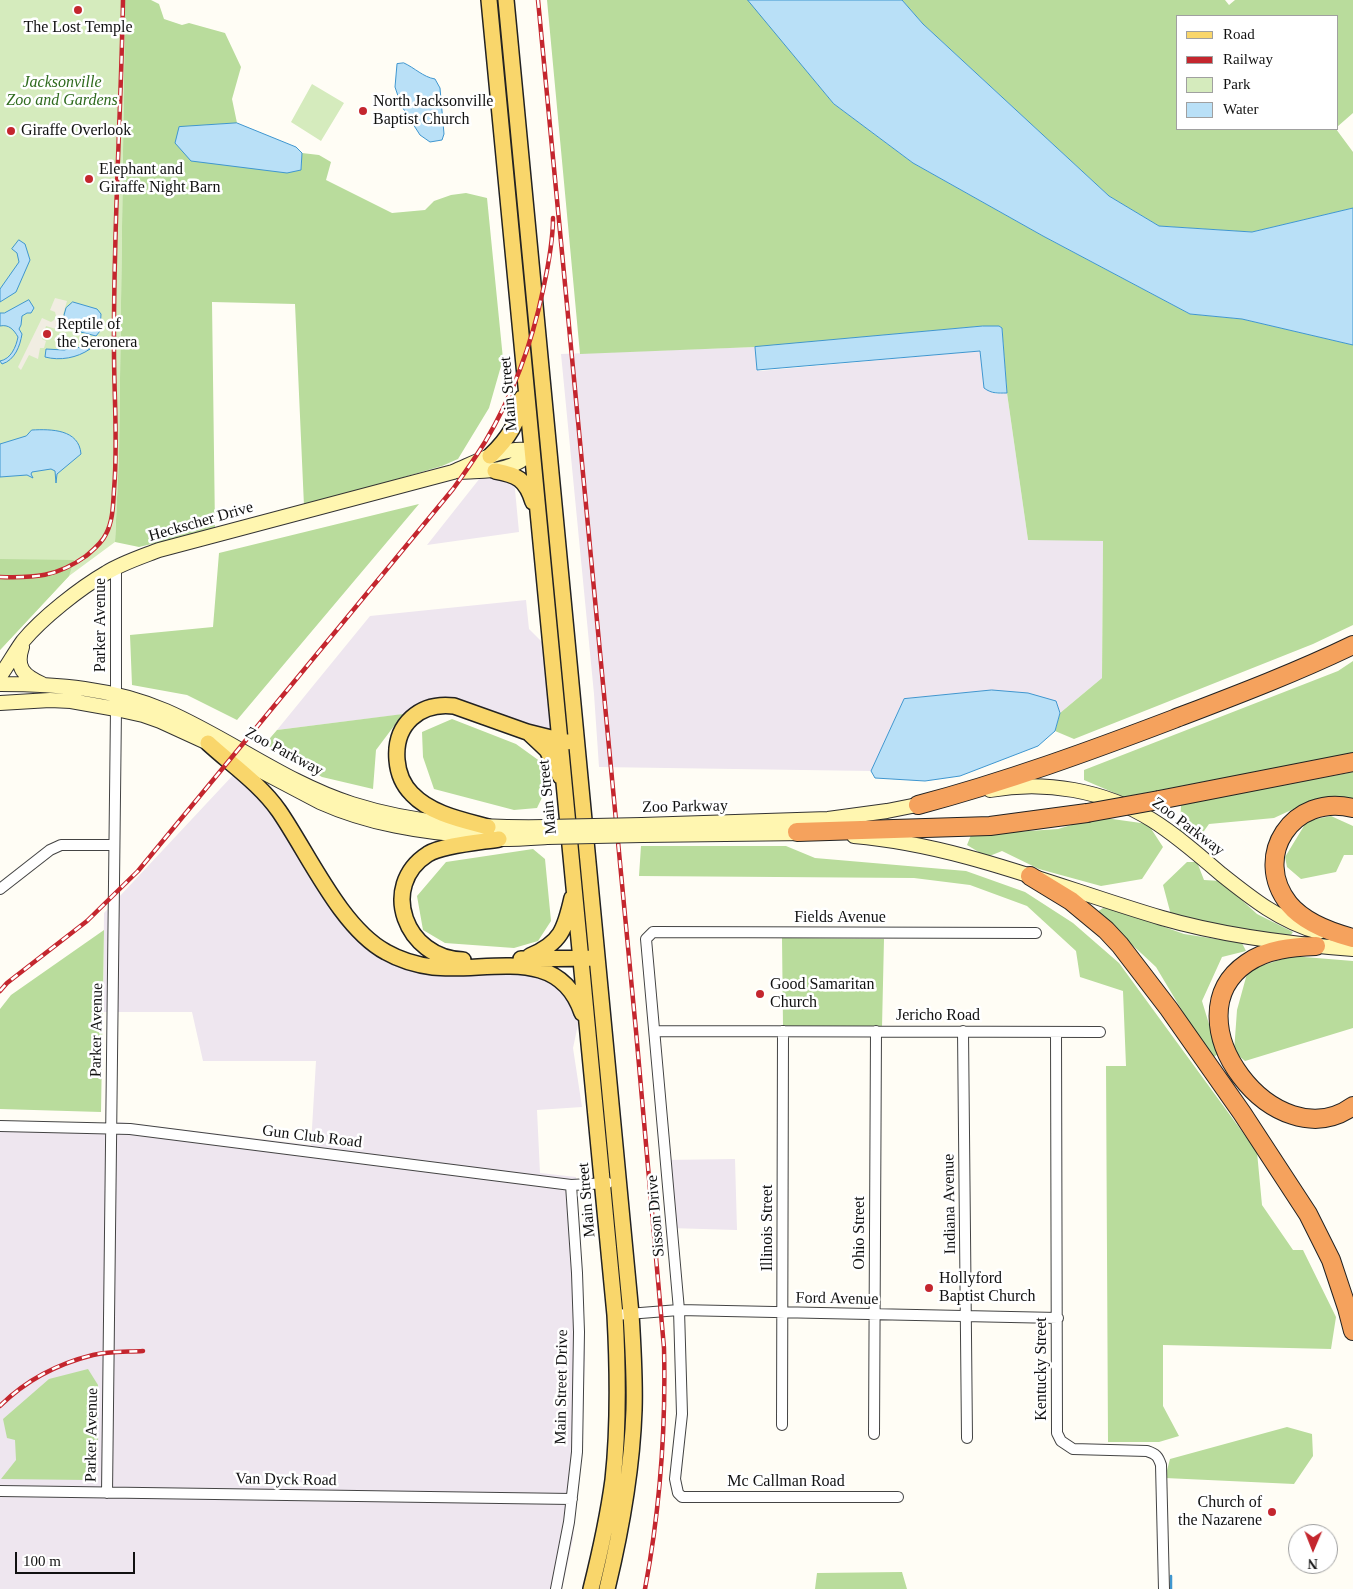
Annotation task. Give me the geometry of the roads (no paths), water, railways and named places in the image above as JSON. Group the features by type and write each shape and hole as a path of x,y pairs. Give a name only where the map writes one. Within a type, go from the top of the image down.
{"highway":[{"path":"918,805 977,788 1126,737 1251,689 1353,645"},
{"path":"797,832 990,826 1087,813 1353,762"},
{"path":"1353,808 1333,805 1319,807 1308,810 1299,816 1283,834 1276,856 1275,868 1283,894 1295,910 1319,926 1353,938"},
{"path":"1030,876 1071,901 1106,930 1180,1025 1242,1113 1308,1214 1332,1260 1353,1331"},
{"path":"1316,946 1271,952 1248,962 1237,970 1228,981 1219,1003 1219,1025 1224,1046 1238,1072 1260,1096 1271,1104 1296,1117 1308,1119 1327,1118 1353,1106"}],"main road":[{"name":"Main Street","path":"489,0 615,1315 618,1394 613,1479 602,1542 591,1589"},
{"name":"Main Street","path":"506,0 631,1314 634,1384 631,1443 627,1486 607,1589"},
{"path":"507,180 523,179"},
{"path":"490,456 504,443 518,416 525,372"},
{"path":"546,424 541,437 532,451 550,470"},
{"name":"Heckscher Drive","path":"0,676 23,641 47,618 73,596 105,573 116,568 159,550 453,472 490,456 515,450 532,451"},
{"name":"Heckscher Drive","path":"453,472 495,471 525,459 532,451"},
{"path":"495,471 516,476 529,489 539,520"},
{"path":"23,641 20,653 22,671 29,678 44,685"},
{"name":"Zoo Parkway","path":"0,684 88,688 116,694 166,711 328,795 352,804 416,820 465,826 546,832 643,830 809,821 857,816 993,789 1030,786 1068,788 1104,797 1153,820 1250,897 1275,913 1314,931 1353,938"},
{"name":"Zoo Parkway","path":"0,703 50,700 85,703 116,708 160,721 208,743 312,798 353,815 410,830 499,839 546,832"},
{"path":"488,827 436,812 411,793 400,775 397,747 402,729 415,715 431,707 447,705 462,708 527,732 576,744"},
{"path":"527,732 547,750 564,783"},
{"path":"208,743 257,785 278,810 345,916 374,944 386,952 408,962 434,967 598,961"},
{"name":"Zoo Parkway","path":"643,830 797,832 865,837 928,848 997,865 1162,918 1213,931 1316,946 1353,949"},
{"path":"499,839 444,848 429,854 416,864 408,878 403,894 402,910 407,924 419,943 434,953 450,959 523,963 544,970 563,980 580,1006 588,1030"},
{"path":"523,963 545,950 559,937 569,913 575,888"}],"street":[{"name":"Parker Avenue","path":"107,1493 116,568"},
{"path":"1,888 50,850 61,846 114,845"},
{"path":"0,876 1,888"},
{"name":"Fields Avenue","path":"646,939 653,932 1036,933"},
{"name":"Sisson Drive","path":"646,939 656,1031 679,1310 682,1414 675,1479 676,1491"},
{"name":"Jericho Road","path":"656,1031 1100,1032"},
{"name":"Illinois Street","path":"782,1425 783,1031"},
{"name":"Ohio Street","path":"874,1434 876,1031"},
{"name":"Indiana Avenue","path":"963,1031 967,1438"},
{"name":"Kentucky Street","path":"1056,1032 1057,1433 1061,1441 1072,1449 1147,1451 1156,1454 1161,1465 1164,1589"},
{"name":"Gun Club Road","path":"0,1126 140,1130 571,1185 619,1183"},
{"name":"Main Street Drive","path":"556,1589 569,1522 577,1452 577,1273 571,1185"},
{"name":"Ford Avenue","path":"615,1315 679,1310 1058,1318"},
{"name":"Van Dyck Road","path":"0,1491 572,1499"},
{"name":"Mc Callman Road","path":"676,1491 682,1497 898,1497"}],"water":[{"path":"748,0 902,0 923,24 1109,196 1159,226 1252,232 1353,208 1353,345 1242,319 1190,314 1043,236 913,163 834,104"},
{"path":"404,63 435,79 440,88 444,134 442,140 430,142 420,135 401,105 395,87 397,64"},
{"path":"237,123 296,147 302,153 301,170 287,173 191,161 175,143 179,127"},
{"path":"19,240 25,244 30,260 16,292 0,302 0,289 19,262 17,253 12,249"},
{"path":"29,300 34,308 31,313 22,316 19,329 22,334 18,348 14,356 2,364 0,361 10,355 18,337 11,328 0,326 0,313 4,313"},
{"path":"73,302 97,309 101,314 100,331 96,336 69,329 64,315 66,308"},
{"path":"999,326 1002,328 1007,393 992,392 984,388 980,351 757,370 755,347"},
{"path":"74,347 90,349 80,355 68,358 45,357 46,349 64,350"},
{"path":"32,430 63,432 70,435 79,446 81,454 57,474 56,483 55,471 51,469 32,472 33,478 27,475 0,477 0,444 26,436"},
{"path":"992,690 1028,693 1056,701 1060,713 1055,731 1038,746 960,776 925,781 875,778 871,771 904,699"}],"waterway":[{"path":"1171,1576 1171,1589"}],"railway":[{"path":"0,577 45,575 75,563 86,556 102,540 111,518 116,455 115,263 123,0"},
{"path":"538,0 636,1031 664,1348 664,1409 661,1469 655,1529 645,1589"},
{"path":"0,991 7,983 87,921 138,871 453,489 481,448 513,387 533,330 543,290 551,245 553,218"},
{"path":"0,1406 20,1388 43,1374 67,1363 111,1352 143,1351"}],"place":[{"name":"The Lost Temple","path":"78,10"},
{"name":"North Jacksonville Baptist Church","path":"363,111"},
{"name":"Giraffe Overlook","path":"11,131"},
{"name":"Elephant and Giraffe Night Barn","path":"89,179"},
{"name":"Reptile of the Seronera","path":"47,334"},
{"name":"Good Samaritan Church","path":"760,994"},
{"name":"Hollyford Baptist Church","path":"929,1288"},
{"name":"Church of the Nazarene","path":"1272,1512"}],"park label":[{"name":"Jacksonville Zoo and Gardens","path":"62,92"}]}
